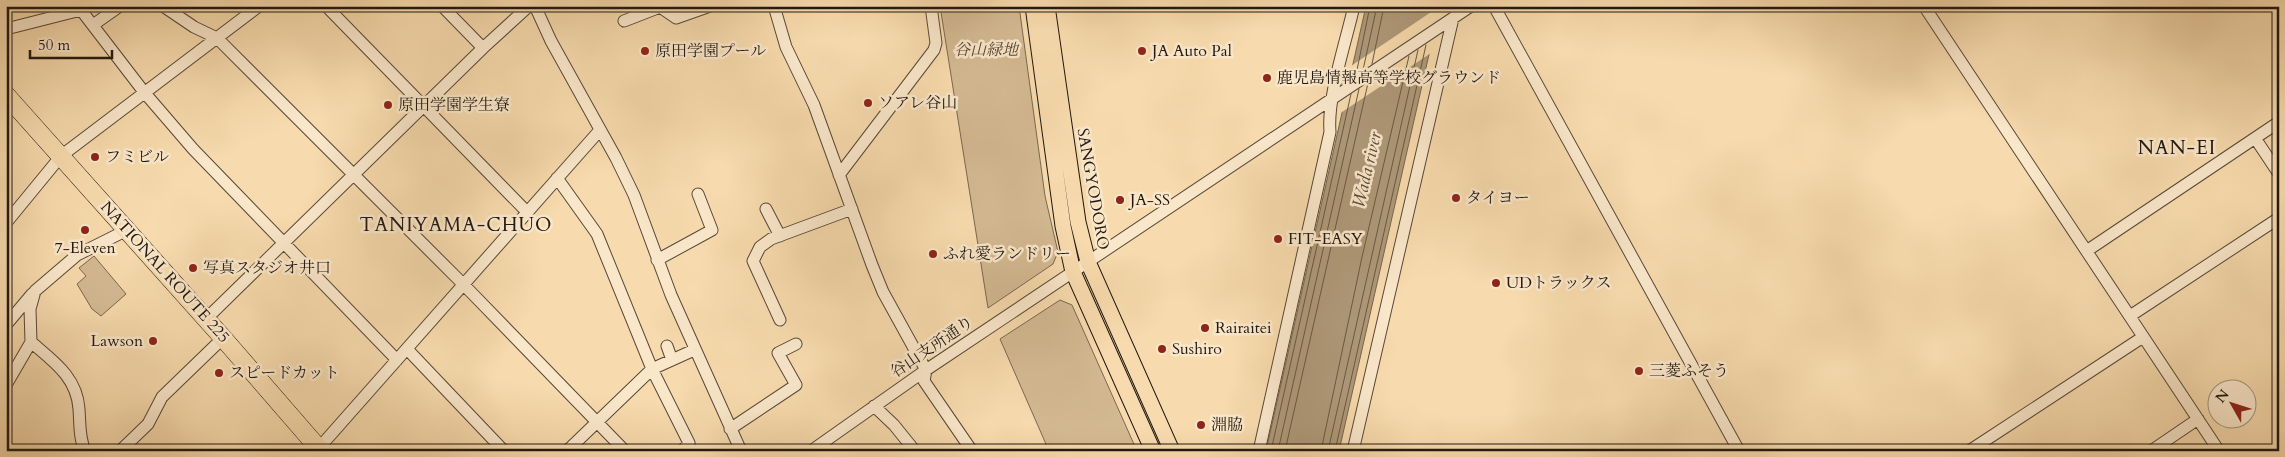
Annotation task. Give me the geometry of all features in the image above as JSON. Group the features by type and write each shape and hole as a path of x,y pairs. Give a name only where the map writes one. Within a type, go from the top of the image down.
{"highway":[{"name":"NATIONAL ROUTE 225","path":"6,95 320,449"}],"main road":[{"name":"SANGYODORO","path":"1033,6 1063,226 1073,272 1153,451"},
{"name":"SANGYODORO","path":"1047,6 1077,214 1088,262 1172,451"}],"street":[{"path":"93,25 120,6"},
{"path":"163,6 194,28 217,38 354,174 625,451"},
{"path":"6,223 61,156 260,6"},
{"path":"326,6 527,212"},
{"path":"442,6 483,48"},
{"path":"206,319 483,48 529,6"},
{"path":"535,6 551,41 634,195 694,350 741,451"},
{"path":"624,21 660,8 676,18 710,6"},
{"path":"774,6 786,47 814,106 883,292 926,370 924,381 972,451"},
{"path":"839,175 934,50 936,43 931,6"},
{"path":"1259,451 1330,132 1329,118 1332,99 1354,6"},
{"name":"谷山支所通り","path":"811,451 926,370 1471,6"},
{"path":"1494,6 1739,451"},
{"path":"1924,6 2088,250 2219,451"},
{"path":"6,29 81,10 144,92 193,149 397,360"},
{"path":"1353,451 1450,20"},
{"path":"2088,250 2279,122"},
{"path":"320,449 462,284 600,130"},
{"path":"2255,138 2279,174"},
{"path":"557,178 596,234 652,369 690,443 682,451"},
{"path":"658,260 712,230 698,194"},
{"path":"766,209 780,236"},
{"path":"780,320 753,261 763,244 852,209"},
{"path":"2130,316 2279,218"},
{"path":"6,325 35,291 77,255 127,230"},
{"path":"6,385 31,342 30,309 35,291"},
{"path":"1969,451 2143,337"},
{"path":"120,451 148,424 162,397 223,338"},
{"path":"31,342 70,378 79,402 85,451"},
{"path":"730,429 796,385 778,353 796,344"},
{"path":"667,346 672,360"},
{"path":"407,349 504,451"},
{"path":"567,451 652,369 694,350"},
{"path":"874,406 894,425 915,451"},
{"path":"2151,451 2198,419"}],"green space":[{"name":"谷山緑地","path":"940,6 1019,6 1045,196 1058,252 1053,264 988,308"},
{"path":"94,256 126,294 101,316 92,309 77,284 86,276 79,268"},
{"path":"1060,300 1072,305 1137,451 1049,451 1000,339"}],"water":[{"name":"Wada river","path":"1366,6 1440,6 1339,451 1266,451"}],"pier":[{"path":"1442,6 1431,53 1339,114 1351,66"}],"place":[{"name":"原田学園プール","path":"645,51"},
{"name":"JA Auto Pal","path":"1142,51"},
{"name":"鹿児島情報高等学校グラウンド","path":"1267,78"},
{"name":"ソアレ谷山","path":"868,103"},
{"name":"原田学園学生寮","path":"388,105"},
{"name":"フミビル","path":"95,157"},
{"name":"タイヨー","path":"1456,198"},
{"name":"JA-SS","path":"1120,200"},
{"name":"7-Eleven","path":"85,230"},
{"name":"FIT-EASY","path":"1278,239"},
{"name":"ふれ愛ランドリー","path":"933,254"},
{"name":"写真スタジオ井口","path":"193,268"},
{"name":"UDトラックス","path":"1496,283"},
{"name":"Rairaitei","path":"1205,328"},
{"name":"Lawson","path":"153,341"},
{"name":"Sushiro","path":"1162,349"},
{"name":"三菱ふそう","path":"1639,371"},
{"name":"スピードカット","path":"219,373"},
{"name":"淵脇","path":"1201,425"}],"district":[{"name":"NAN-EI","path":"2177,148"},
{"name":"TANIYAMA-CHUO","path":"456,225"}]}
